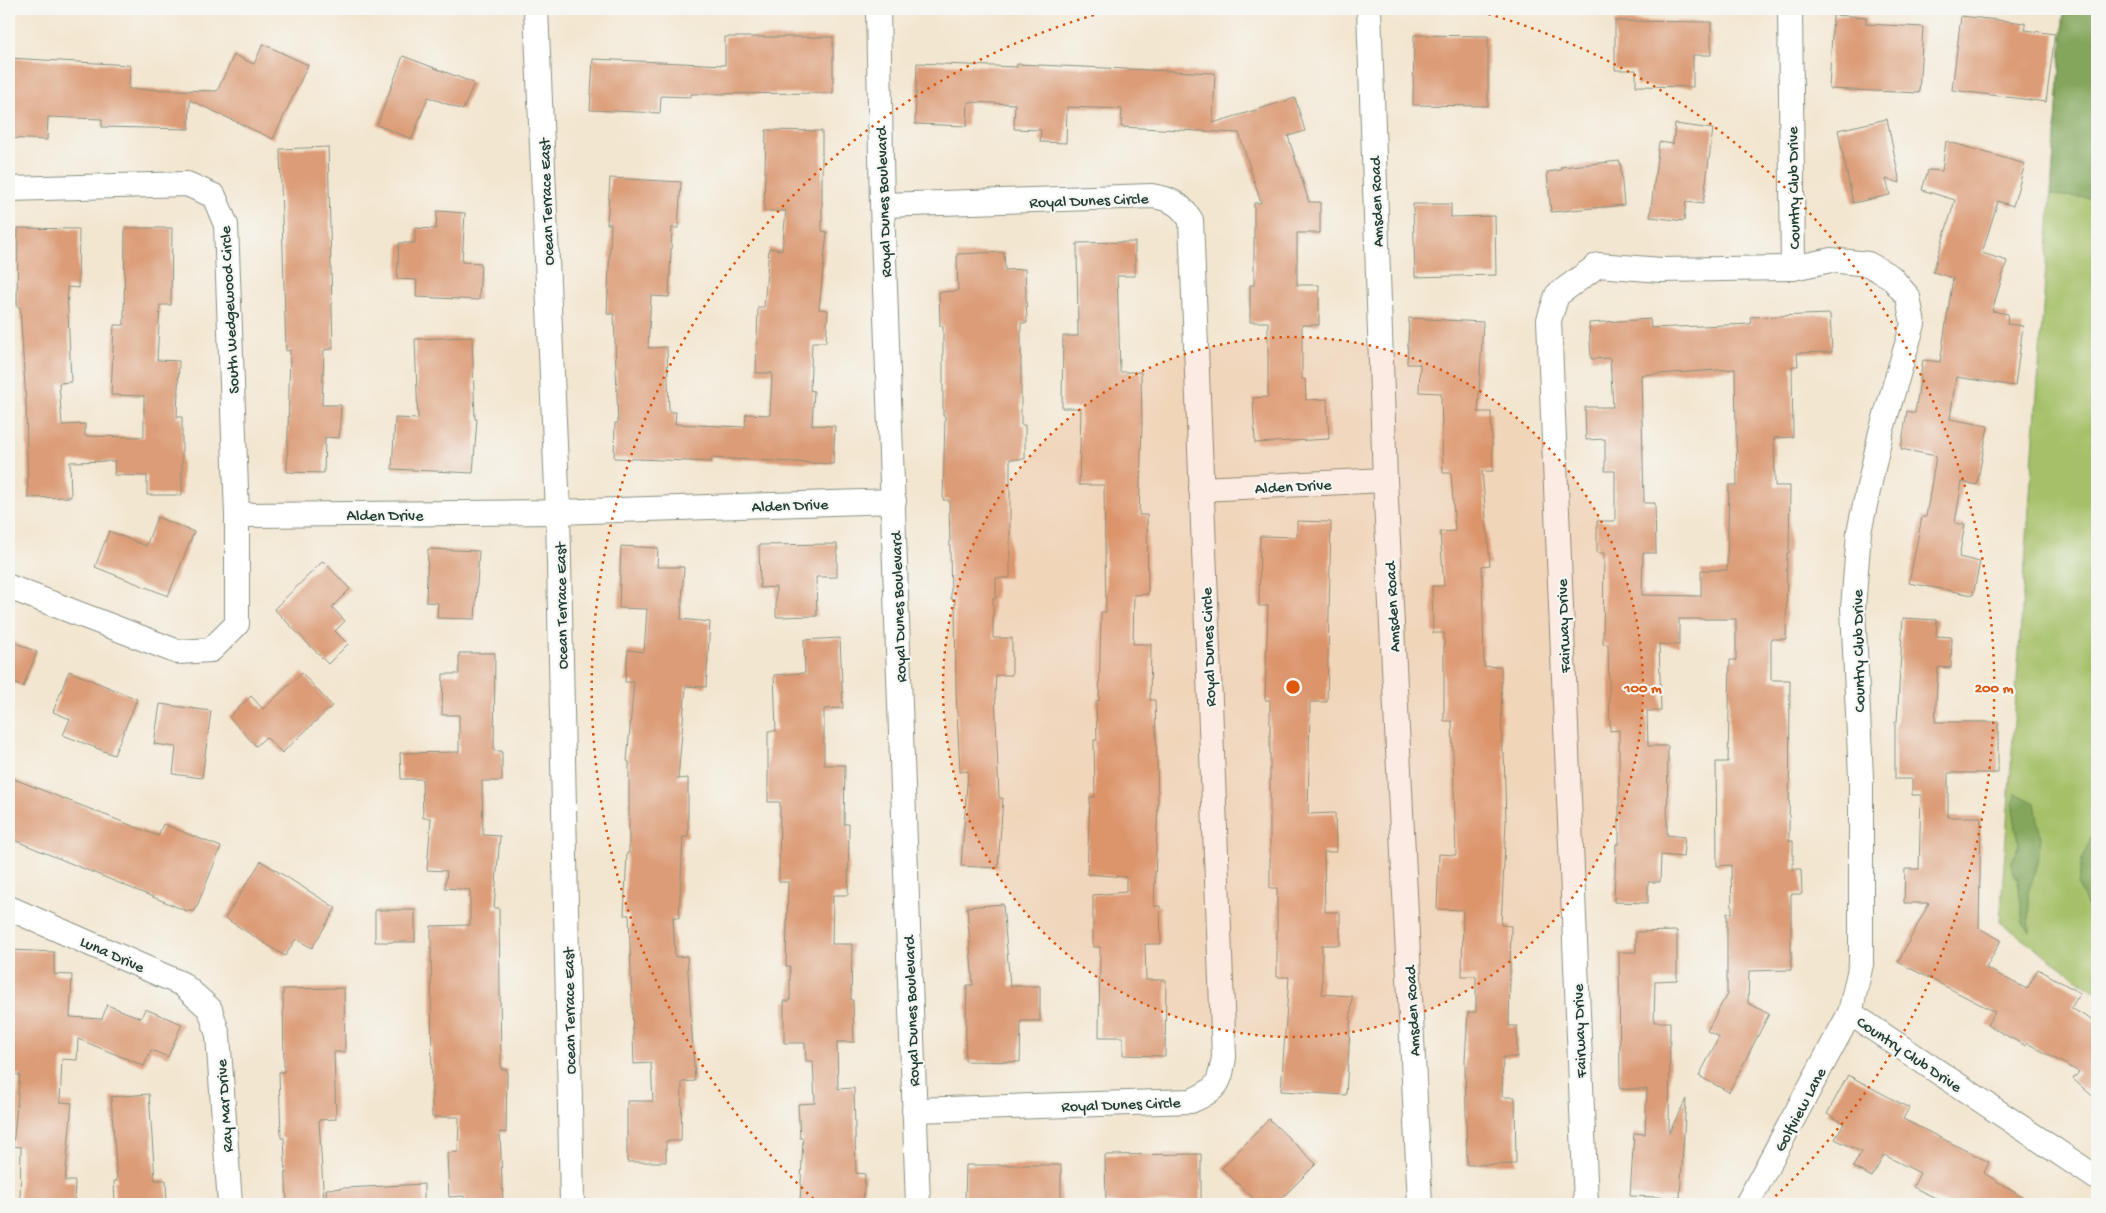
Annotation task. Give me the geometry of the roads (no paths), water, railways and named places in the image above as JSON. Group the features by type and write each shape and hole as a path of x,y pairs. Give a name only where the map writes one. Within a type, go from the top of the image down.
{"street":[{"name":"Ocean Terrace East","path":"536,9 558,512 572,1204"},
{"name":"Royal Dunes Boulevard","path":"878,9 882,205 918,1204"},
{"name":"Amsden Road","path":"1369,9 1384,480 1420,1204"},
{"name":"Country Club Drive","path":"1790,9 1793,268 1831,260 1868,264 1891,276 1908,297 1913,324 1881,432 1859,532 1853,608 1861,777 1860,964 1850,1013 2097,1178"},
{"name":"South Wedgewood Circle","path":"9,189 187,184 214,196 226,225 237,515"},
{"name":"Royal Dunes Circle","path":"882,205 1152,196 1168,198 1181,206 1192,220 1224,1057 1221,1078 1208,1094 1191,1101 914,1110"},
{"name":"Fairway Drive","path":"1586,1204 1549,320 1557,295 1598,265 1661,270 1793,268"},
{"name":"Alden Drive","path":"1201,489 1384,480"},
{"name":"Alden Drive","path":"237,515 558,512 894,501"},
{"path":"9,587 178,652 211,650 237,624 237,515"},
{"name":"Luna Drive","path":"9,908 182,984 210,1009"},
{"name":"Ray Mar Drive","path":"210,1009 218,1035 230,1204"},
{"name":"Golfview Lane","path":"1747,1204 1850,1013"}]}
